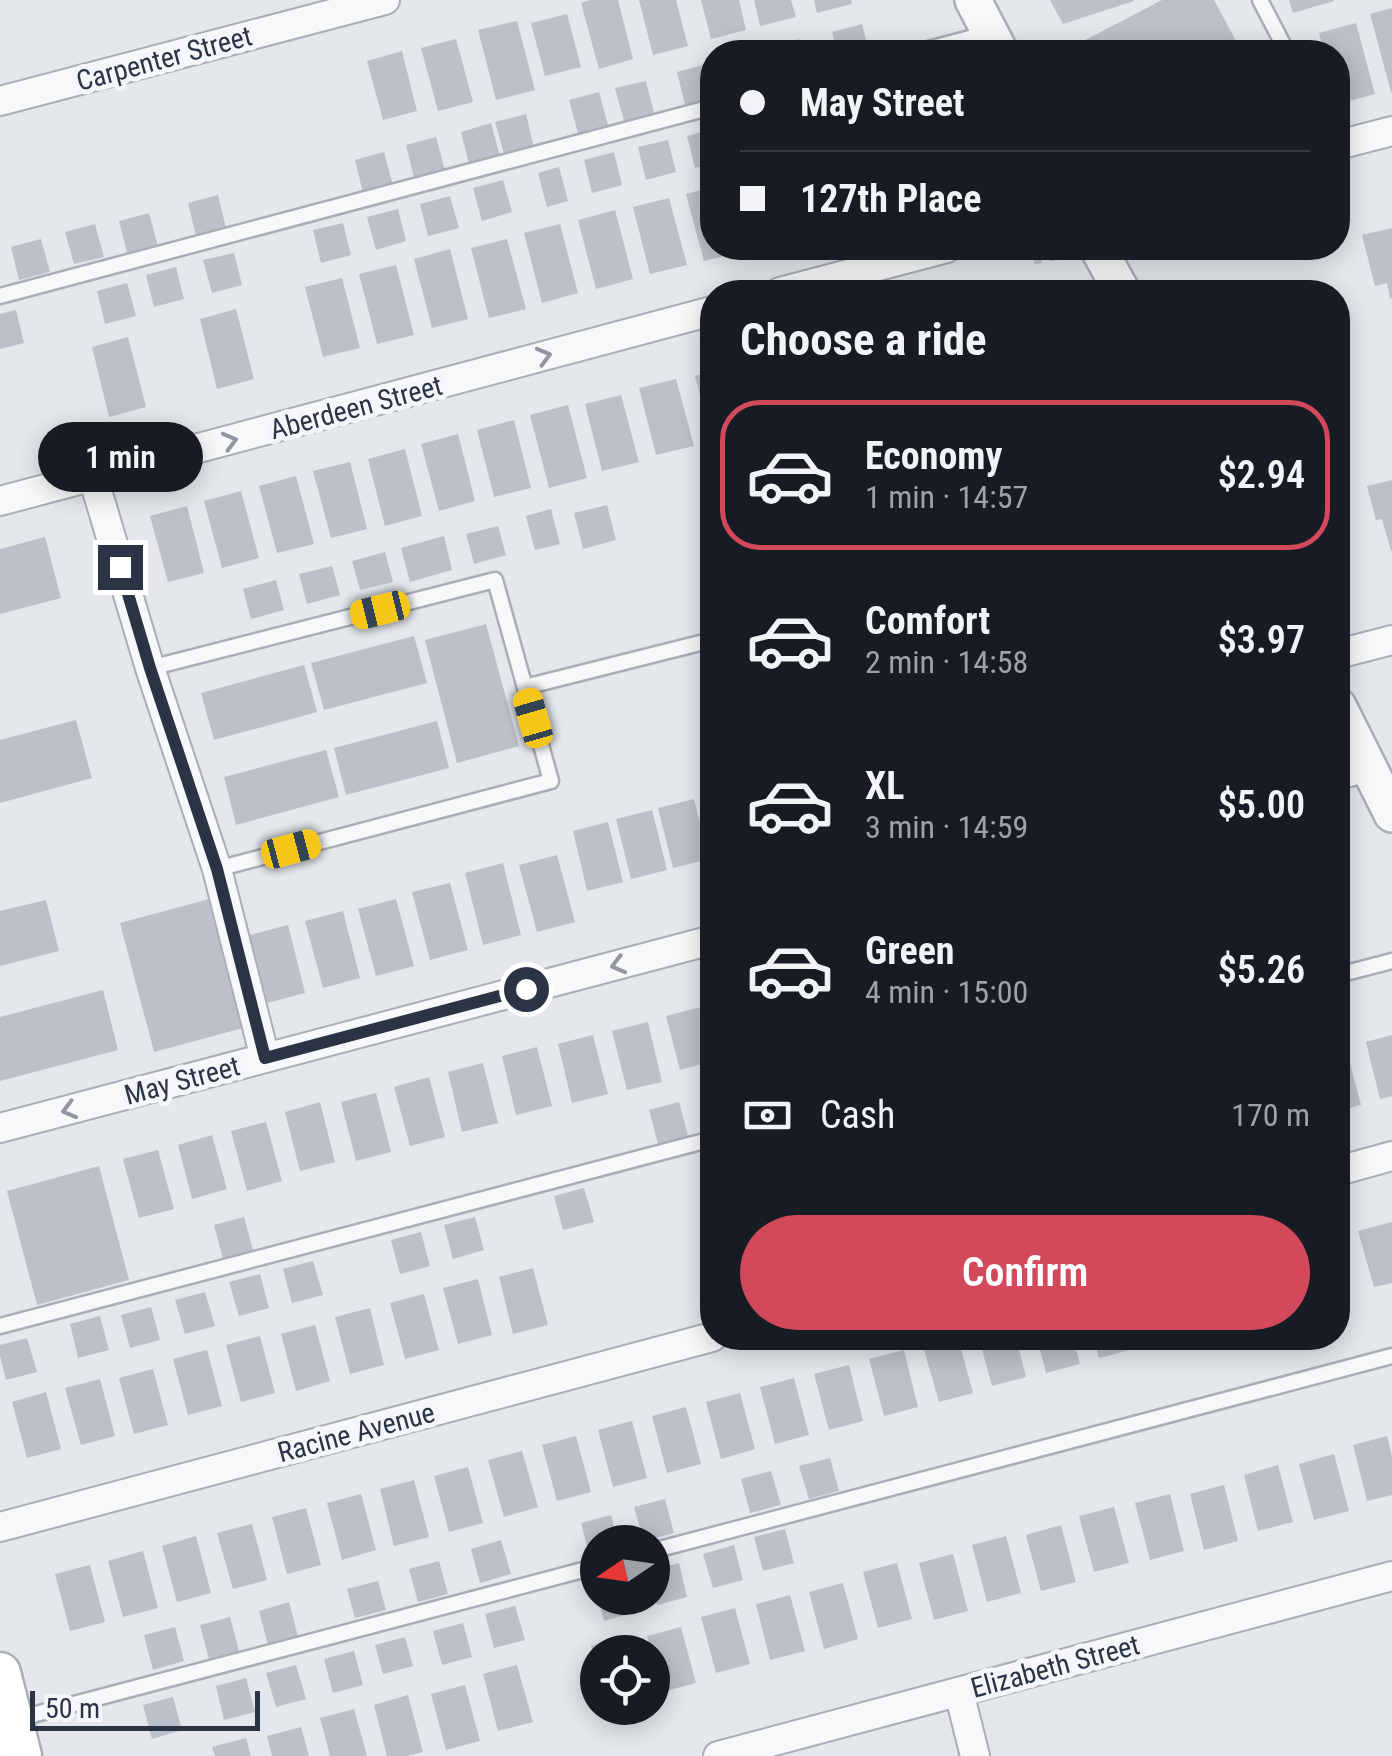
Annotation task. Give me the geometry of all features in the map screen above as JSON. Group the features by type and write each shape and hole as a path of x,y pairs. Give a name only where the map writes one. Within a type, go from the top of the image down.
{"main road":[{"path":"0,1673 16,1738"}],"street":[{"name":"Carpenter Street","path":"0,101 385,0"},
{"path":"973,0 993,40"},
{"path":"1350,142 1392,130"},
{"path":"826,280 902,260"},
{"path":"1092,260 1111,280"},
{"name":"Aberdeen Street","path":"0,501 700,314"},
{"path":"94,478 150,668 217,869 265,1058"},
{"path":"1350,651 1392,640"},
{"path":"1353,771 1392,814"},
{"name":"May Street","path":"0,1128 700,943"},
{"path":"1350,1168 1392,1156"},
{"name":"Racine Avenue","path":"0,1527 700,1341"},
{"name":"Elizabeth Street","path":"718,1756 1392,1576"},
{"path":"959,1692 975,1756"}],"lane":[{"path":"1260,0 1281,40"},
{"path":"0,296 700,110"},
{"path":"150,668 495,580 550,781 217,869"},
{"path":"524,687 700,643"},
{"path":"1350,972 1392,961"},
{"path":"0,1326 700,1142"},
{"path":"670,1546 1392,1356"},
{"path":"16,1738 580,1571"}],"path":[{"path":"1034,262 1043,260"}],"building":[{"path":"618,0 633,59 599,69 581,3"},
{"path":"639,0 676,0 688,46 653,55"},
{"path":"701,0 739,0 746,30 711,39"},
{"path":"754,0 791,0 796,17 760,26"},
{"path":"814,0 851,0 852,4 817,13"},
{"path":"1050,0 1134,0 1134,1 1063,24"},
{"path":"1162,0 1214,0 1236,40 1085,40"},
{"path":"1289,0 1334,0 1334,1 1293,13"},
{"path":"1392,8 1392,92 1391,92 1370,14"},
{"path":"567,14 581,67 545,76 531,23"},
{"path":"517,21 535,90 496,100 478,30"},
{"path":"1356,23 1375,94 1350,101 1350,40 1321,40 1319,33"},
{"path":"862,24 866,40 834,40 832,32"},
{"path":"456,39 473,102 438,111 421,48"},
{"path":"402,51 417,111 383,120 367,61"},
{"path":"700,66 700,101 685,105 677,72"},
{"path":"646,81 654,113 624,121 615,88"},
{"path":"599,92 608,125 578,133 569,100"},
{"path":"526,114 534,147 504,154 495,122"},
{"path":"491,123 500,156 469,164 461,132"},
{"path":"700,132 700,167 695,168 687,136"},
{"path":"436,137 445,170 414,178 406,145"},
{"path":"668,140 676,172 646,180 638,147"},
{"path":"384,152 393,185 363,193 355,160"},
{"path":"614,152 622,185 592,193 584,160"},
{"path":"559,167 568,201 547,207 538,173"},
{"path":"503,180 512,212 482,221 473,188"},
{"path":"700,190 700,246 686,194"},
{"path":"218,195 226,228 196,236 188,203"},
{"path":"450,196 459,228 428,236 420,204"},
{"path":"669,198 687,265 650,274 633,207"},
{"path":"398,209 406,241 376,250 367,217"},
{"path":"615,210 633,279 596,289 578,220"},
{"path":"149,213 158,246 127,253 119,221"},
{"path":"343,223 351,255 321,263 313,230"},
{"path":"95,224 104,257 74,264 65,232"},
{"path":"560,224 578,293 542,303 524,233"},
{"path":"1392,228 1390,299 1387,283 1375,286 1362,235"},
{"path":"41,239 50,272 19,280 11,247"},
{"path":"507,239 526,309 489,318 471,248"},
{"path":"450,249 468,319 432,328 414,259"},
{"path":"234,253 242,285 212,293 203,260"},
{"path":"396,265 414,335 377,344 359,274"},
{"path":"176,267 184,299 154,307 146,275"},
{"path":"342,278 360,348 323,357 305,287"},
{"path":"127,283 136,316 105,324 97,291"},
{"path":"236,309 254,379 217,389 200,319"},
{"path":"16,310 24,343 0,349 0,314"},
{"path":"128,337 146,407 109,417 92,347"},
{"path":"676,379 694,446 656,455 639,388"},
{"path":"621,395 639,462 602,471 585,404"},
{"path":"568,405 587,478 549,488 530,415"},
{"path":"514,420 531,488 494,497 477,430"},
{"path":"458,434 475,501 439,511 421,444"},
{"path":"405,449 422,516 385,526 368,459"},
{"path":"350,462 367,529 331,538 313,471"},
{"path":"296,476 314,544 277,553 259,486"},
{"path":"1392,480 1391,551 1382,519 1376,520 1367,486"},
{"path":"241,491 259,558 222,568 204,501"},
{"path":"607,505 616,540 583,549 574,513"},
{"path":"187,506 204,573 168,582 150,516"},
{"path":"551,509 560,544 535,550 526,516"},
{"path":"498,526 506,555 474,564 466,534"},
{"path":"444,536 452,570 410,582 401,548"},
{"path":"45,537 61,598 0,614 0,549"},
{"path":"385,552 393,582 360,590 352,561"},
{"path":"332,566 340,595 307,604 299,574"},
{"path":"276,580 284,610 251,619 243,589"},
{"path":"486,624 519,746 457,763 425,640"},
{"path":"414,636 427,683 324,710 311,663"},
{"path":"304,665 317,712 214,740 201,693"},
{"path":"76,720 92,778 0,803 0,740"},
{"path":"437,721 449,768 346,795 334,748"},
{"path":"326,750 339,797 236,825 224,777"},
{"path":"694,799 700,823 700,861 673,868 658,808"},
{"path":"652,810 667,870 631,879 616,819"},
{"path":"608,822 623,882 587,891 573,831"},
{"path":"557,855 575,922 537,932 519,865"},
{"path":"503,863 521,935 483,945 465,873"},
{"path":"450,883 468,950 430,960 412,892"},
{"path":"209,899 243,1028 154,1052 120,923"},
{"path":"396,899 414,966 376,976 358,909"},
{"path":"46,900 59,951 0,966 0,911"},
{"path":"343,911 360,978 323,988 305,921"},
{"path":"288,925 305,993 267,1003 250,935"},
{"path":"103,990 118,1050 0,1081 0,1017"},
{"path":"700,1007 700,1064 680,1070 666,1016"},
{"path":"648,1022 662,1082 627,1090 612,1031"},
{"path":"593,1035 608,1094 572,1103 558,1044"},
{"path":"1392,1035 1392,1096 1380,1099 1366,1042"},
{"path":"537,1047 552,1106 516,1115 502,1056"},
{"path":"483,1063 498,1123 462,1132 448,1072"},
{"path":"1350,1063 1361,1105 1350,1108"},
{"path":"429,1077 445,1137 410,1146 394,1087"},
{"path":"376,1093 391,1152 356,1161 341,1102"},
{"path":"320,1102 335,1162 300,1171 285,1112"},
{"path":"679,1102 688,1136 658,1144 649,1110"},
{"path":"266,1122 282,1181 247,1191 231,1131"},
{"path":"212,1135 227,1189 192,1199 178,1145"},
{"path":"158,1150 174,1209 139,1218 123,1159"},
{"path":"99,1166 129,1280 37,1305 7,1191"},
{"path":"584,1188 594,1222 563,1230 554,1196"},
{"path":"244,1217 253,1250 223,1259 214,1225"},
{"path":"475,1217 484,1250 453,1259 444,1225"},
{"path":"1392,1222 1392,1283 1374,1287 1358,1231"},
{"path":"421,1232 430,1266 400,1274 391,1240"},
{"path":"313,1261 323,1295 292,1303 283,1269"},
{"path":"533,1268 548,1325 513,1334 499,1277"},
{"path":"260,1274 269,1308 239,1316 229,1282"},
{"path":"478,1279 492,1335 458,1344 443,1288"},
{"path":"205,1292 215,1326 185,1334 175,1300"},
{"path":"424,1294 439,1350 405,1359 390,1303"},
{"path":"151,1307 160,1340 130,1348 121,1315"},
{"path":"370,1308 384,1365 350,1374 335,1317"},
{"path":"100,1316 109,1350 78,1358 70,1324"},
{"path":"315,1325 330,1381 296,1391 281,1334"},
{"path":"260,1336 275,1393 241,1402 226,1345"},
{"path":"27,1338 37,1372 6,1380 0,1345"},
{"path":"207,1350 222,1406 188,1415 173,1359"},
{"path":"904,1350 918,1407 884,1416 869,1359"},
{"path":"924,1350 961,1350 973,1393 939,1402"},
{"path":"982,1350 1019,1350 1026,1377 992,1386"},
{"path":"1040,1350 1076,1350 1080,1364 1046,1373"},
{"path":"1097,1350 1130,1350 1099,1358"},
{"path":"849,1365 863,1421 829,1430 814,1374"},
{"path":"153,1369 168,1425 134,1434 119,1378"},
{"path":"794,1378 809,1435 775,1444 760,1387"},
{"path":"100,1379 115,1436 81,1445 65,1388"},
{"path":"46,1392 61,1449 27,1458 12,1402"},
{"path":"740,1393 755,1449 721,1459 706,1402"},
{"path":"686,1407 701,1464 667,1473 652,1416"},
{"path":"632,1421 647,1478 613,1487 598,1430"},
{"path":"576,1436 591,1492 557,1501 542,1445"},
{"path":"1387,1436 1392,1456 1392,1495 1367,1501 1353,1445"},
{"path":"522,1451 538,1507 504,1517 488,1460"},
{"path":"1334,1454 1349,1511 1314,1520 1299,1464"},
{"path":"830,1458 839,1491 809,1499 799,1466"},
{"path":"1278,1465 1293,1522 1258,1531 1244,1475"},
{"path":"468,1467 483,1523 449,1532 434,1476"},
{"path":"771,1471 781,1505 750,1513 741,1479"},
{"path":"414,1480 429,1537 394,1546 380,1489"},
{"path":"1224,1485 1238,1541 1204,1550 1190,1494"},
{"path":"361,1494 376,1550 342,1560 327,1503"},
{"path":"1170,1494 1184,1551 1150,1560 1135,1503"},
{"path":"665,1499 674,1533 670,1534 670,1525 639,1525 634,1507"},
{"path":"1114,1507 1129,1563 1094,1572 1079,1516"},
{"path":"306,1508 321,1565 287,1574 272,1517"},
{"path":"611,1515 614,1525 582,1525"},
{"path":"252,1524 267,1580 233,1589 217,1533"},
{"path":"1061,1525 1076,1582 1041,1591 1026,1535"},
{"path":"785,1529 794,1563 763,1571 754,1537"},
{"path":"196,1536 211,1593 177,1602 162,1546"},
{"path":"1006,1536 1021,1593 987,1602 972,1545"},
{"path":"501,1540 511,1574 480,1583 471,1549"},
{"path":"734,1545 743,1580 713,1588 703,1554"},
{"path":"143,1551 158,1608 123,1617 108,1561"},
{"path":"953,1554 968,1611 934,1620 919,1563"},
{"path":"439,1561 448,1594 418,1602 409,1569"},
{"path":"679,1563 687,1597 670,1602 670,1565"},
{"path":"897,1563 912,1619 878,1628 863,1572"},
{"path":"90,1565 105,1622 70,1631 55,1574"},
{"path":"378,1581 386,1610 355,1618 347,1589"},
{"path":"843,1583 858,1639 824,1649 809,1592"},
{"path":"790,1595 805,1651 770,1660 756,1604"},
{"path":"289,1602 298,1637 268,1645 259,1611"},
{"path":"515,1606 525,1640 494,1648 485,1614"},
{"path":"735,1608 750,1664 716,1673 701,1617"},
{"path":"602,1615 624,1615 604,1621"},
{"path":"230,1617 239,1651 209,1659 200,1625"},
{"path":"463,1623 472,1657 442,1665 433,1631"},
{"path":"175,1627 184,1661 153,1670 144,1635"},
{"path":"681,1627 696,1683 670,1690 670,1635 651,1635"},
{"path":"405,1637 413,1666 383,1674 375,1645"},
{"path":"354,1651 363,1685 333,1693 324,1659"},
{"path":"296,1665 306,1699 276,1707 266,1673"},
{"path":"517,1665 533,1722 498,1731 483,1674"},
{"path":"246,1678 255,1712 224,1720 216,1686"},
{"path":"465,1685 480,1741 446,1750 431,1694"},
{"path":"408,1695 423,1752 387,1756 374,1705"},
{"path":"173,1697 182,1730 152,1739 143,1705"},
{"path":"354,1709 367,1756 330,1756 320,1718"},
{"path":"301,1727 309,1756 272,1756 267,1736"},
{"path":"246,1738 251,1756 215,1756 212,1747"}],"route":[{"path":"120,567 217,869 265,1058 526,989"}]}
